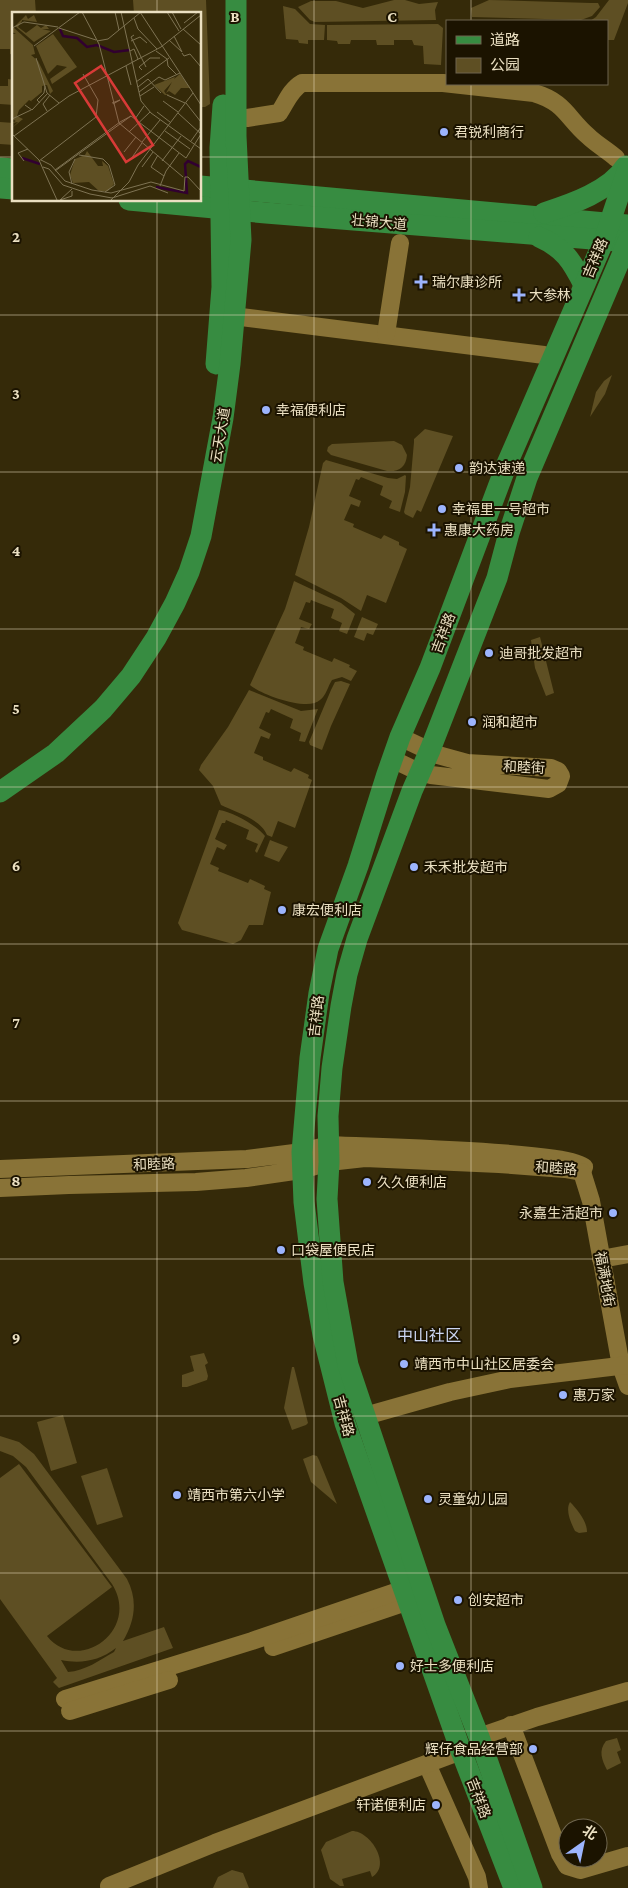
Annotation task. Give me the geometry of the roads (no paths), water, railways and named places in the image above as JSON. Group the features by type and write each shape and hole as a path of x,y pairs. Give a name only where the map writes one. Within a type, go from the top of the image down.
{"main road":[{"name":"云天大道","path":"0,777 42,748 78,716 124,661 153,615 173,574 192,517 215,384 222,286 224,197 220,148 223,114 221,0"},
{"name":"云天大道","path":"0,792 56,753 103,709 141,662 175,603 189,572 206,516 223,418 230,364 241,240 224,197 236,136 236,0"},
{"path":"584,285 573,264 560,248 532,225 604,187 621,174 624,163"},
{"name":"吉祥路","path":"512,1886 461,1751 414,1593 376,1448 357,1412 323,1335 314,1282 302,1161 310,1058 319,993 328,949 358,866 400,737 437,648 506,466 562,340 584,285 614,229 624,163"},
{"name":"壮锦大道","path":"201,198 224,197 532,225 614,229 628,242"},
{"name":"吉祥路","path":"532,1888 479,1737 414,1593 357,1457 357,1412 333,1282 327,1199 328,1116 332,1068 347,974 357,939 419,772 430,750 497,578 526,478 628,242"},
{"path":"608,288 616,278 628,269"},
{"path":"437,648 465,660"},
{"path":"357,1457 376,1448"},
{"path":"518,1851 546,1888"}],"street":[{"path":"247,118 279,113 296,86 302,83 446,84"},
{"path":"453,85 534,93 546,96 569,114 587,136 624,163"},
{"path":"386,334 400,243"},
{"path":"241,317 544,355"},
{"name":"和睦街","path":"392,759 419,772 462,780 549,789 558,784 561,776 558,771 551,768 467,763 438,755 400,737"},
{"name":"和睦路","path":"0,1188 196,1182 246,1178 329,1154 365,1158 499,1164 582,1172"},
{"name":"和睦路","path":"0,1170 247,1159 302,1161"},
{"name":"福满地街","path":"582,1172 590,1202 628,1386"},
{"path":"601,1259 628,1254"},
{"path":"357,1412 510,1379 624,1366"},
{"path":"67,1705 252,1641 414,1593"},
{"path":"479,1737 628,1691"},
{"path":"511,1726 560,1854 567,1866 580,1870 628,1856"},
{"path":"117,1885 215,1843 461,1751"},
{"path":"427,1764 477,1877 479,1888"}],"place":[{"name":"君锐利商行","path":"444,132"},
{"name":"瑞尔康诊所","path":"421,282"},
{"name":"大参林","path":"519,295"},
{"name":"幸福便利店","path":"266,410"},
{"name":"韵达速递","path":"459,468"},
{"name":"幸福里一号超市","path":"442,509"},
{"name":"惠康大药房","path":"434,530"},
{"name":"迪哥批发超市","path":"489,653"},
{"name":"润和超市","path":"472,722"},
{"name":"禾禾批发超市","path":"414,867"},
{"name":"康宏便利店","path":"282,910"},
{"name":"久久便利店","path":"367,1182"},
{"name":"永嘉生活超市","path":"613,1213"},
{"name":"口袋屋便民店","path":"281,1250"},
{"name":"靖西市中山社区居委会","path":"404,1364"},
{"name":"惠万家","path":"563,1395"},
{"name":"靖西市第六小学","path":"177,1495"},
{"name":"灵童幼儿园","path":"428,1499"},
{"name":"创安超市","path":"458,1600"},
{"name":"好士多便利店","path":"400,1666"},
{"name":"辉仔食品经营部","path":"533,1749"},
{"name":"轩诺便利店","path":"436,1805"}],"district":[{"name":"中山社区","path":"429,1335"}]}
